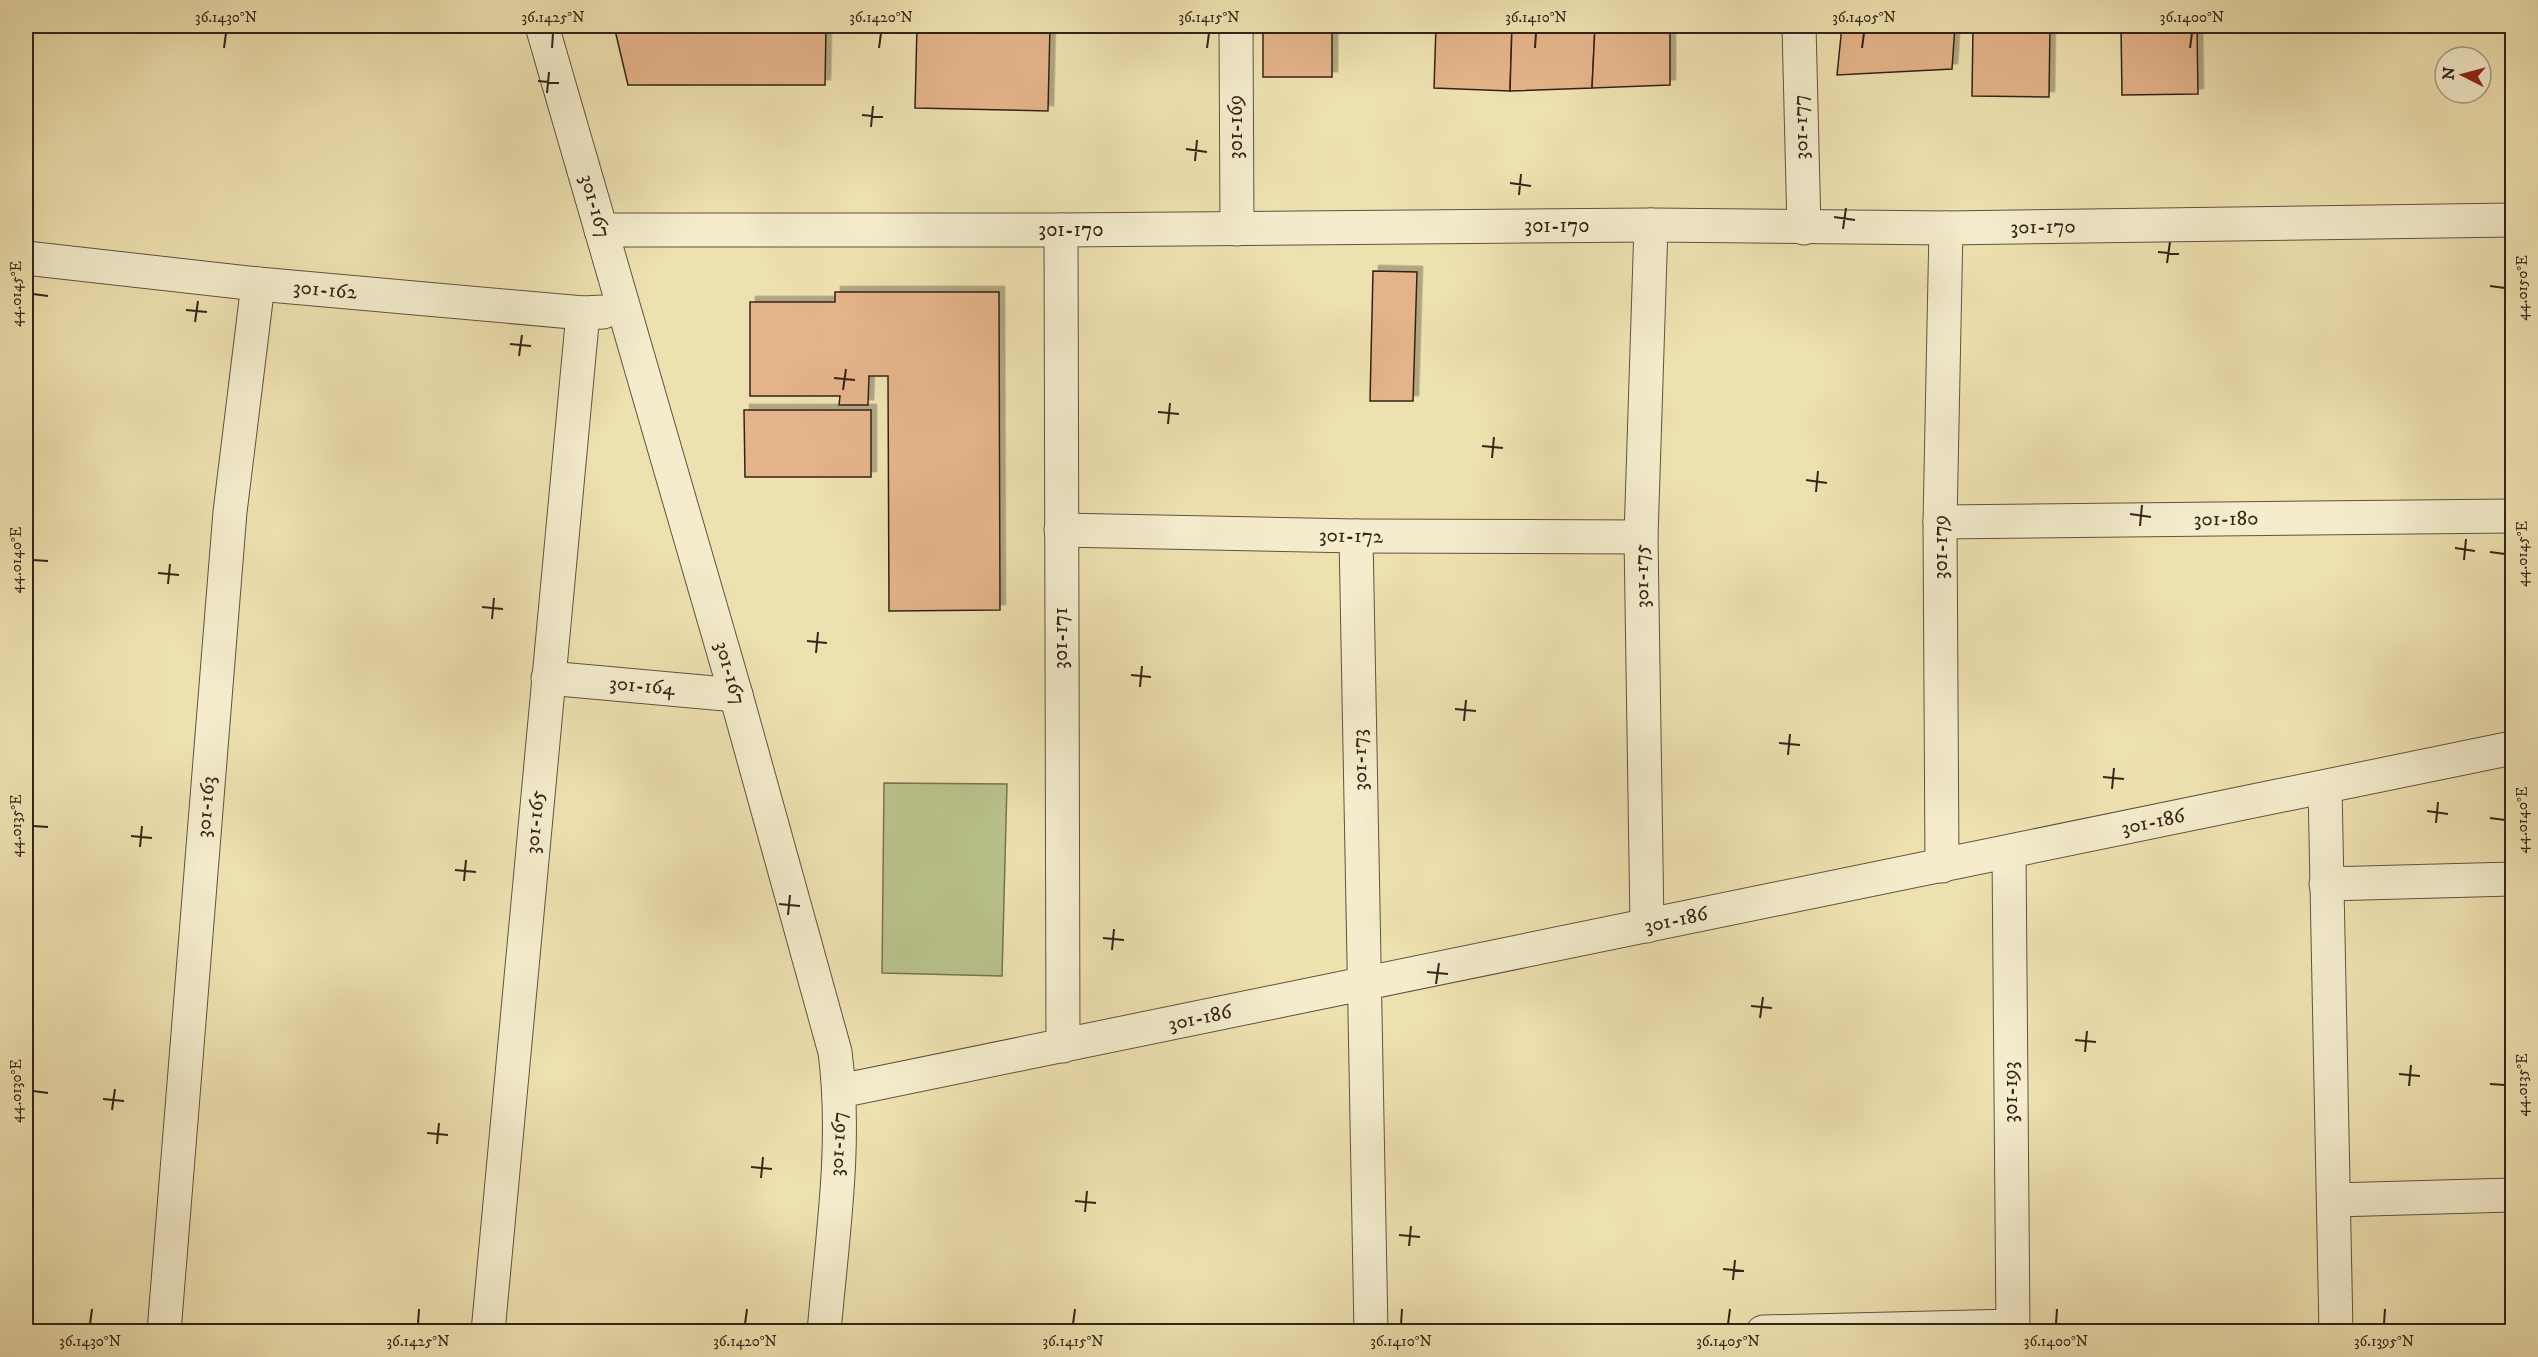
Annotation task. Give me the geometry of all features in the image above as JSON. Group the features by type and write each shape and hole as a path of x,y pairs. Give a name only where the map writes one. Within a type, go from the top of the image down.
{"street":[{"name":"301-167","path":"542,26 736,695 835,1052 840,1090 840,1134 824,1332"},
{"name":"301-169","path":"1236,26 1237,229"},
{"name":"301-177","path":"1799,26 1803,228"},
{"name":"301-170","path":"602,230 1061,230 1651,225 1946,228 2512,220"},
{"name":"301-175","path":"1647,926 1641,537 1651,225"},
{"name":"301-179","path":"1942,866 1940,522 1946,228"},
{"name":"301-171","path":"1061,230 1064,1046"},
{"name":"301-162","path":"26,258 258,284 583,313 626,312"},
{"name":"301-163","path":"164,1332 230,512 258,284"},
{"name":"301-165","path":"488,1332 583,313"},
{"name":"301-180","path":"1940,522 2512,516"},
{"name":"301-172","path":"1061,530 1356,536 1641,537"},
{"name":"301-173","path":"1356,536 1371,1332"},
{"name":"301-164","path":"548,678 736,695"},
{"name":"301-186","path":"840,1090 1364,985 2512,748"},
{"path":"2325,787 2336,1332"},
{"name":"301-193","path":"2009,852 2013,1329"},
{"path":"2326,884 2512,879"},
{"path":"2334,1200 2512,1195"},
{"path":"1762,1332 2013,1329"}],"green space":[{"path":"884,783 1007,784 1002,976 882,973"}],"building":[{"path":"614,26 826,26 825,85 628,85"},
{"path":"917,26 1050,26 1048,111 915,108"},
{"path":"1263,26 1332,26 1332,77 1263,77"},
{"path":"1436,26 1512,26 1510,91 1434,88"},
{"path":"1512,26 1595,26 1592,88 1510,91"},
{"path":"1595,26 1670,26 1670,85 1592,88"},
{"path":"1842,26 1955,26 1952,69 1837,75"},
{"path":"1973,26 2050,26 2049,97 1972,96"},
{"path":"2121,26 2197,26 2198,94 2122,95"},
{"path":"1373,271 1417,272 1413,401 1370,401"},
{"path":"835,292 999,292 1000,610 889,611 888,376 869,376 868,405 839,405 840,396 750,396 750,302 835,302"},
{"path":"744,410 871,410 871,477 745,477"}]}
